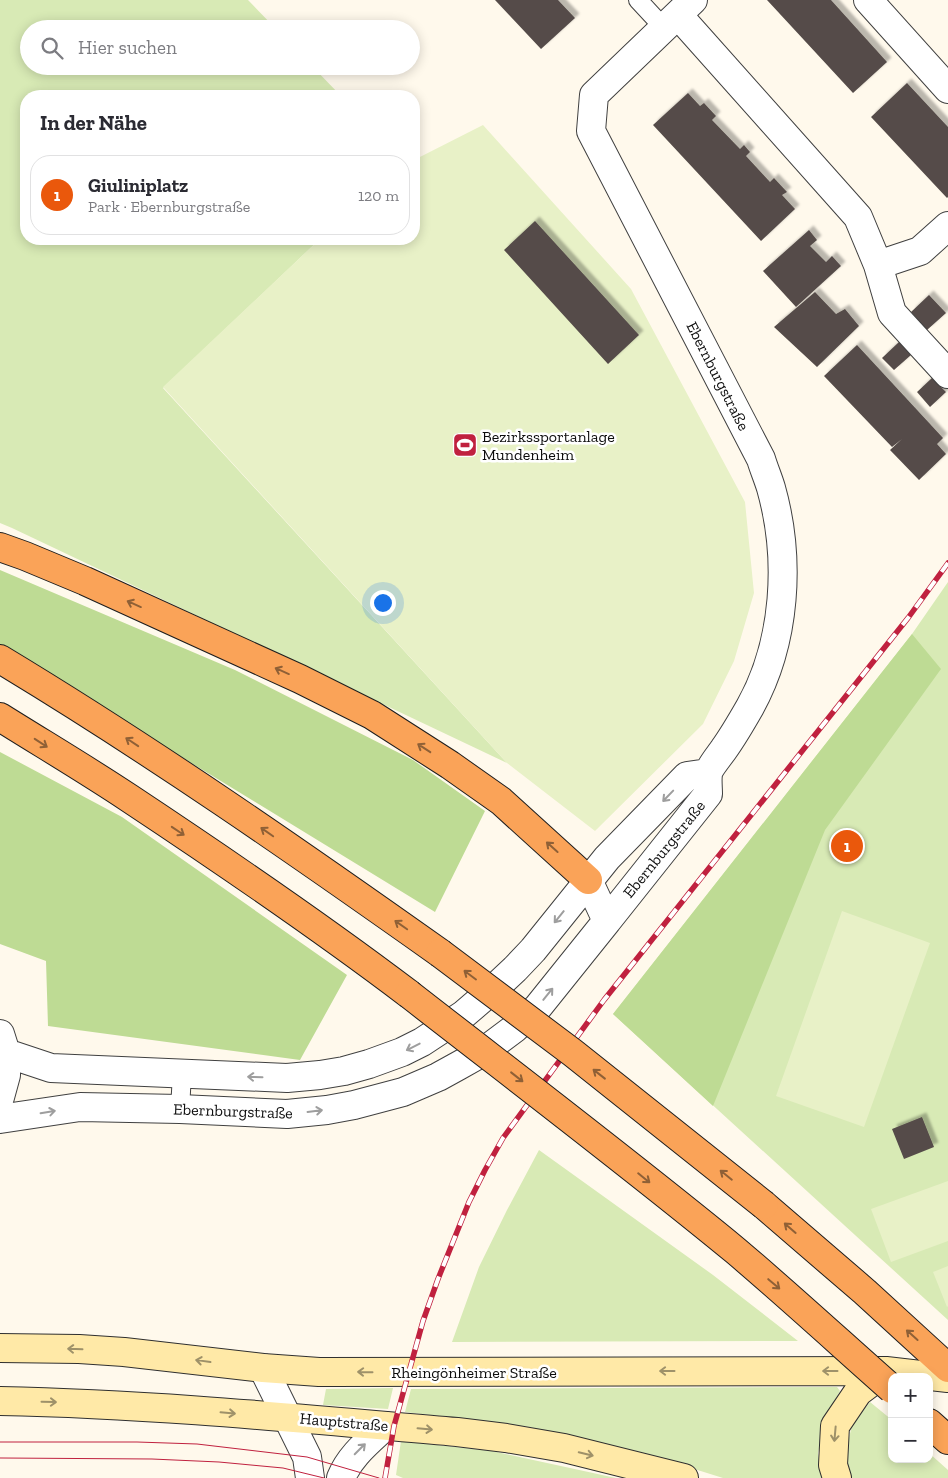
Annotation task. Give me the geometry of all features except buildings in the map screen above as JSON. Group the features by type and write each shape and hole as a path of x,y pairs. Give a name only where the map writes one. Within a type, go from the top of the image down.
{"highway":[{"path":"0,547 121,598 300,679 372,715 442,759 502,801 588,880"},
{"path":"0,659 79,707 234,810 440,953 573,1053 764,1205 865,1292 948,1368"},
{"path":"0,717 128,797 331,935 619,1157 888,1379"},
{"path":"933,1427 948,1440"}],"main road":[{"name":"Rheingönheimer Straße","path":"0,1348 80,1349 124,1352 263,1368 319,1372 888,1380"},
{"name":"Rheingönheimer Straße","path":"933,1379 948,1378"},
{"path":"837,1478 833,1465 835,1426 858,1392 888,1380"},
{"name":"Hauptstraße","path":"0,1401 124,1406 457,1432 564,1448 684,1478"}],"street":[{"path":"868,0 948,89"},
{"path":"678,14 858,217 878,265 892,313 948,374"},
{"name":"Ebernburgstraße","path":"0,1119 80,1106 287,1114 319,1111 403,1092 438,1077 483,1052 515,1028 538,1007 708,794 708,773 752,704 771,658 781,603 781,546 777,516 771,489 761,459 591,131 594,95 678,14"},
{"path":"878,265 920,251 948,226"},
{"name":"Ebernburgstraße","path":"3,1043 51,1068 287,1078 344,1071 402,1052 456,1020 499,984 532,950 607,858 686,776 708,773"},
{"name":"Ebernburgstraße","path":"588,880 607,920"},
{"name":"Ebernburgstraße","path":"0,1097 6,1075 3,1043"},
{"path":"263,1368 307,1457 310,1478"},
{"path":"341,1478 345,1468 355,1454 385,1426"}],"lane":[{"path":"638,0 678,14"},
{"path":"180,1109 182,1074"}],"green space":[{"path":"0,0 248,0 267,20 20,20 20,75 321,75 335,90 20,90 20,245 314,245 163,388 507,763 0,523"},
{"name":"Bezirkssportanlage Mundenheim","path":"483,125 631,289 745,502 754,593 734,661 703,724 595,831 507,763 163,387 314,245 420,245 420,157"},
{"path":"0,570 235,670 413,760 485,811 435,912 0,646"},
{"path":"948,582 948,1320 613,1014 912,634"},
{"path":"912,634 941,669 825,830 713,1106 613,1014"},
{"path":"0,752 122,817 347,975 300,1060 48,1026 46,961 0,944"},
{"path":"842,911 930,943 864,1127 776,1096"},
{"path":"539,1150 713,1275 798,1341 452,1342 479,1267"},
{"path":"948,1181 948,1241 891,1262 871,1209"},
{"path":"948,1266 948,1306 947,1307 933,1272"},
{"path":"837,1387 840,1391 828,1412 818,1453 822,1478 723,1478 640,1452 529,1427 405,1412 411,1389"},
{"path":"393,1388 388,1409 323,1405 326,1389"},
{"path":"870,1402 888,1417 888,1463 933,1463 933,1457 948,1470 948,1478 850,1478 845,1456 852,1425"},
{"path":"401,1441 492,1451 616,1478 403,1478 396,1475"}],"tram line":[{"path":"0,1442 197,1444 307,1457 379,1478"},
{"path":"0,1458 152,1459 219,1462 283,1468 324,1478"}],"railway":[{"path":"385,1478 394,1426 423,1321 469,1202 503,1138 604,1000 908,618 948,563"}],"place":[{"name":"Bezirkssportanlage Mundenheim","path":"465,445"},
{"name":"Giuliniplatz","path":"847,846"}]}
